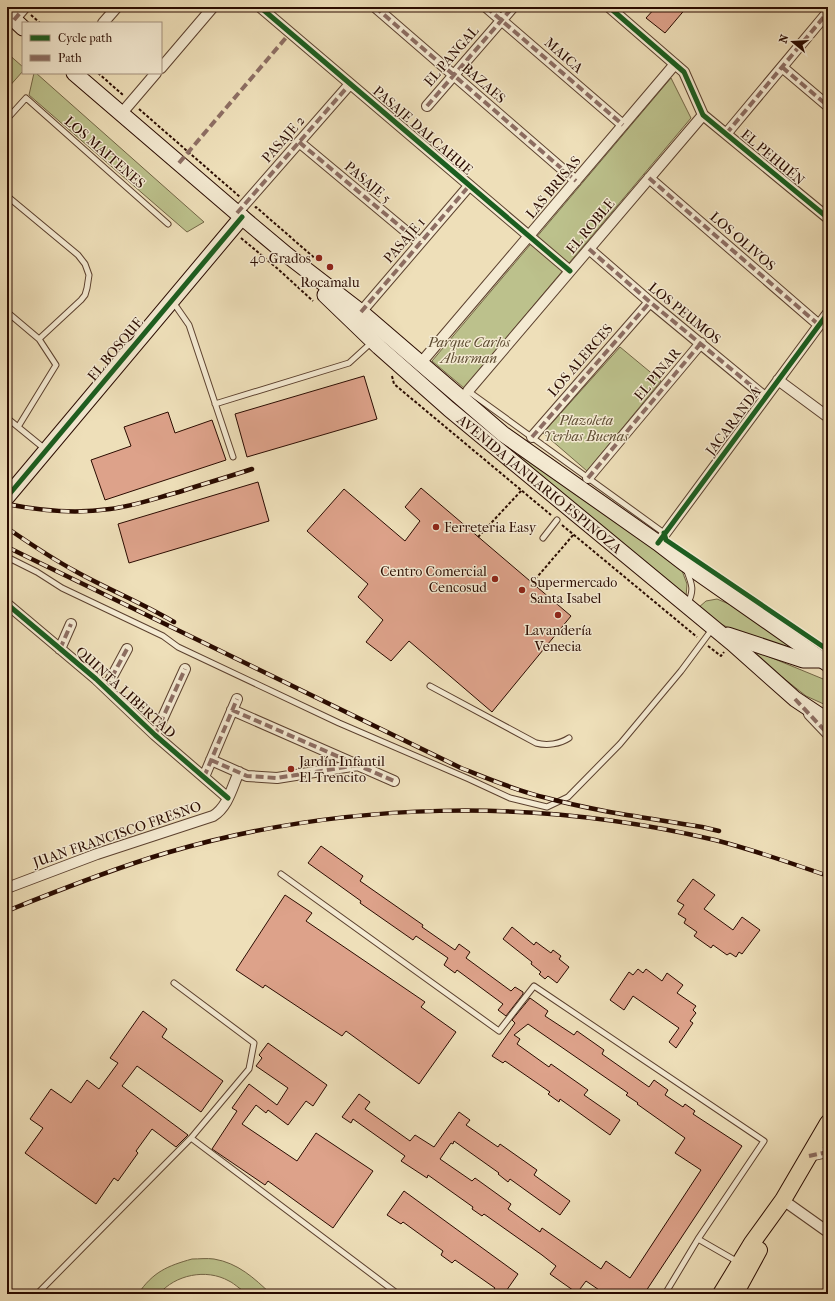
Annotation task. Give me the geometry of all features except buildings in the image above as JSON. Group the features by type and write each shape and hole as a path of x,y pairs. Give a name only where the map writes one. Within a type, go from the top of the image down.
{"main road":[{"name":"AVENIDA JANUARIO ESPINOZA","path":"75,74 121,114 242,210 372,341 717,630 803,660 826,659"},
{"name":"EL BOSQUE","path":"7,497 172,300 242,210"},
{"name":"AVENIDA JANUARIO ESPINOZA","path":"287,254 360,312 481,419 661,538 684,563 826,659"},
{"path":"717,630 795,699 828,721"},
{"path":"721,1294 740,1263 783,1200 828,1123"},
{"path":"735,1294 762,1245 783,1200"}],"street":[{"path":"15,20 25,7"},
{"path":"104,22 117,7"},
{"path":"162,67 212,7"},
{"name":"PASAJE DALCAHUE","path":"260,7 570,272"},
{"name":"BAZAES","path":"374,7 576,181"},
{"name":"MAICA","path":"486,7 623,125"},
{"name":"EL PANGAL","path":"427,106 513,7"},
{"path":"609,7 684,72 703,115"},
{"path":"726,134 828,12"},
{"name":"LAS BRISAS","path":"420,364 675,64"},
{"path":"782,68 828,106"},
{"path":"121,114 155,74"},
{"name":"PASAJE 2","path":"242,210 350,84"},
{"name":"EL PEHUÉN","path":"703,115 828,218"},
{"name":"EL ROBLE","path":"468,391 703,115"},
{"name":"PASAJE 5","path":"299,142 420,243"},
{"name":"LOS OLIVOS","path":"649,178 819,325"},
{"name":"PASAJE 1","path":"360,312 469,186"},
{"name":"LOS PEUMOS","path":"589,249 650,302 765,397"},
{"name":"LOS ALERCES","path":"532,437 650,302"},
{"name":"JACARANDÁ","path":"661,538 828,313"},
{"name":"EL PINAR","path":"588,478 701,343"},
{"path":"778,380 828,417"},
{"name":"QUINTA LIBERTAD","path":"7,604 106,688 155,735 228,798"},
{"path":"60,649 71,624"},
{"path":"106,688 127,648"},
{"path":"155,735 185,669"},
{"path":"204,777 237,699"},
{"path":"795,699 828,734"},
{"path":"232,710 394,781"},
{"path":"211,760 247,776 277,778 358,765"},
{"name":"JUAN FRANCISCO FRESNO","path":"7,888 97,854 213,816 222,808 228,798 239,772"},
{"path":"809,1156 828,1151"},
{"path":"783,1200 828,1232"}],"lane":[{"name":"LOS MAITENES","path":"7,119 26,98 168,224"},
{"path":"7,196 78,255 85,264 88,275 88,288 81,300 39,339"},
{"path":"172,300 188,325 233,457"},
{"path":"7,312 39,339 56,365 18,427"},
{"path":"215,404 349,363 372,341"},
{"path":"468,391 588,478 661,538"},
{"path":"7,418 46,450"},
{"path":"543,538 557,520"},
{"path":"7,557 37,572 62,588 163,636 178,647 339,723 510,798 547,807 568,797 620,744 717,630"},
{"path":"684,563 693,591 687,606"},
{"path":"430,686 536,743 561,743 569,738"},
{"path":"281,874 499,1031 534,986 764,1141 698,1239 665,1294"},
{"path":"37,1294 191,1138 249,1069 254,1043 174,983"},
{"path":"191,1138 398,1294"},
{"path":"698,1239 740,1263"}],"path":[{"path":"99,74 132,102 242,210 256,207"},
{"path":"478,537 521,491"},
{"path":"532,583 574,534"}],"green space":[{"path":"7,53 22,66 22,72 7,89"},
{"path":"34,74 37,74 204,222 187,232 29,95"},
{"name":"Parque Carlos Aburman","path":"671,78 691,118 464,388 432,361"},
{"name":"Plazoleta Yerbas Buenas","path":"620,347 661,381 587,471 543,433"},
{"path":"513,454 527,459 681,568 687,584 686,597"},
{"path":"717,599 729,604 810,659 745,636 715,621 698,608 706,601"},
{"path":"743,646 828,681 828,706 806,696"},
{"path":"192,1259 214,1259 231,1264 252,1277 271,1294 249,1294 231,1282 220,1277 201,1274 182,1278 173,1282 159,1294 138,1294 149,1280 161,1271 175,1264"}],"railway":[{"path":"7,504 58,511 97,511 145,502 252,469"},
{"path":"7,528 66,566 174,622"},
{"path":"7,547 461,768 514,788 566,803 719,831"},
{"path":"7,911 126,866 166,853 233,836 301,823 370,815 440,811 509,812 579,817 647,826 730,844 828,876"}],"marked path":[{"path":"14,20 25,7"},
{"path":"375,7 576,181"},
{"path":"486,7 623,125"},
{"path":"427,106 513,7"},
{"path":"726,134 828,12"},
{"path":"179,163 290,33"},
{"path":"782,67 828,106"},
{"path":"237,213 350,84"},
{"path":"299,142 420,243"},
{"path":"649,178 819,325"},
{"path":"361,312 469,186"},
{"path":"589,249 650,302 765,397"},
{"path":"532,437 650,302"},
{"path":"588,478 701,343"},
{"path":"60,649 71,624"},
{"path":"106,688 127,649"},
{"path":"155,735 185,669"},
{"path":"204,777 237,699"},
{"path":"795,699 828,734"},
{"path":"232,710 394,781"},
{"path":"211,760 247,776 277,778 358,765"},
{"path":"809,1156 828,1151"}],"cycle path":[{"path":"260,7 570,271"},
{"path":"609,7 684,72 703,115 828,218"},
{"path":"7,497 242,217"},
{"path":"658,543 828,313"},
{"path":"664,533 666,540 828,650"},
{"path":"7,604 96,679 155,735 228,798"}],"place":[{"name":"40 Grados","path":"319,258"},
{"name":"Rocamalu","path":"330,267"},
{"name":"Ferreteria Easy","path":"436,527"},
{"name":"Centro Comercial Cencosud","path":"495,579"},
{"name":"Supermercado Santa Isabel","path":"522,590"},
{"name":"Lavandería Venecia","path":"558,615"},
{"name":"Jardín Infantil El Trencito","path":"291,769"}]}
